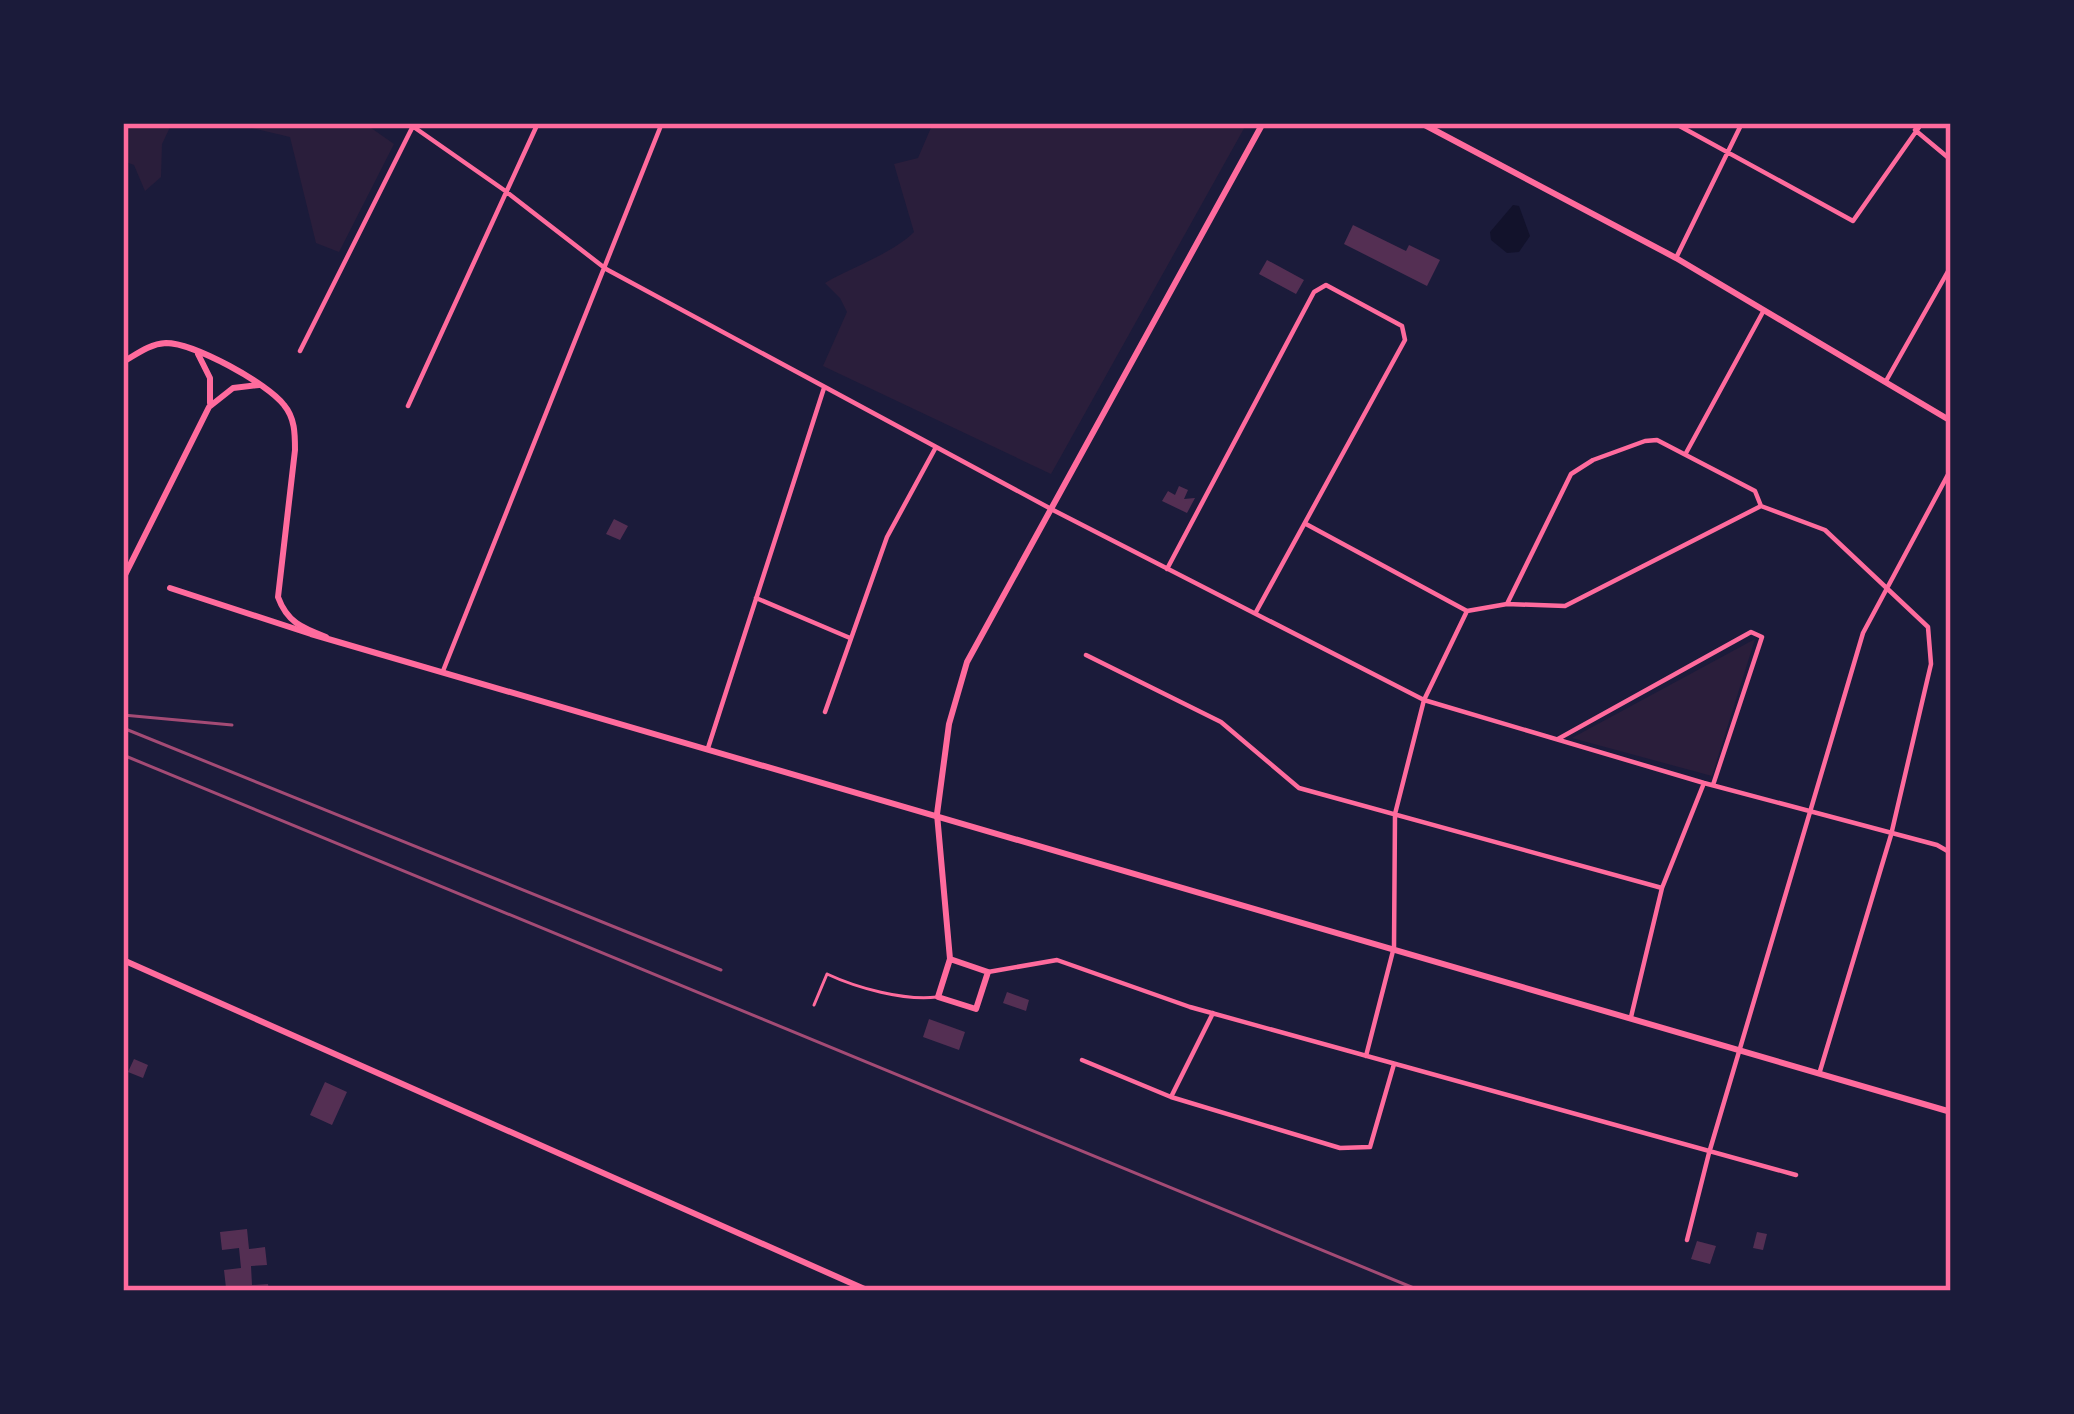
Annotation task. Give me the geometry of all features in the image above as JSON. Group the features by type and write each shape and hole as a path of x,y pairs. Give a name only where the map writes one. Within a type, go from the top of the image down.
{"street":[{"path":"408,406 538,123"},
{"path":"443,671 662,123"},
{"path":"988,972 976,1009 938,997 950,958 937,814 949,724 967,662 1263,123"},
{"path":"1674,123 1853,221 1922,123"},
{"path":"1676,258 1742,123"},
{"path":"300,351 412,124 606,269 1053,510 1424,700 1704,783 1937,844 1951,853"},
{"path":"1427,124 1676,258 1951,421"},
{"path":"1915,130 1951,160"},
{"path":"1885,382 1951,266"},
{"path":"1167,569 1314,292 1326,285 1402,326 1405,340 1255,614"},
{"path":"1686,454 1764,310"},
{"path":"123,362 151,345 172,343 262,386 286,406 295,431 278,597 284,614 301,628 326,637"},
{"path":"123,579 209,407 210,378 195,350"},
{"path":"209,407 233,388 262,386"},
{"path":"708,748 824,387"},
{"path":"1507,604 1571,474 1593,460 1657,440 1755,491 1762,506 1825,530 1928,627 1931,664 1891,835 1820,1073"},
{"path":"825,712 887,537 936,447"},
{"path":"1687,1240 1863,633 1951,469"},
{"path":"1306,524 1467,611 1507,604 1565,606 1762,506"},
{"path":"170,588 1951,1112"},
{"path":"756,598 850,638"},
{"path":"1366,1057 1394,947 1395,814 1424,700 1467,611"},
{"path":"1558,739 1750,632 1762,637 1714,785"},
{"path":"1086,655 1221,722 1299,788 1662,888"},
{"path":"1631,1016 1662,888 1704,783"},
{"path":"950,958 988,972 1058,960 1213,1013 1796,1175"},
{"path":"123,960 869,1291"},
{"path":"1171,1097 1213,1013"},
{"path":"1082,1060 1171,1097 1340,1148 1370,1147 1394,1064"}],"lane":[{"path":"814,1005 827,974 878,992 938,997"}],"shaded area":[{"path":"123,123 172,123 162,144 161,177 145,191 134,165 123,161"},
{"path":"230,123 364,123 394,144 339,252 316,243 290,137"},
{"path":"933,123 1247,123 1051,474 823,366 847,312 825,283 883,254 914,232 894,164 918,158"},
{"path":"1513,205 1519,206 1530,236 1519,252 1507,253 1491,240 1490,232"},
{"path":"1755,639 1712,776 1572,738"}],"building":[{"path":"1353,225 1406,251 1409,245 1440,260 1427,286 1344,244"},
{"path":"1267,260 1304,280 1296,294 1259,274"},
{"path":"1179,486 1188,490 1184,499 1195,498 1187,513 1162,501 1168,491 1175,495"},
{"path":"614,519 628,526 620,540 606,534"},
{"path":"1007,992 1029,1000 1026,1011 1003,1003"},
{"path":"929,1019 965,1032 959,1050 923,1037"},
{"path":"134,1059 148,1065 143,1078 128,1072"},
{"path":"325,1082 347,1092 332,1125 310,1115"},
{"path":"247,1229 249,1249 265,1247 267,1265 251,1266 252,1285 268,1284 269,1291 226,1288 224,1270 241,1268 239,1248 222,1250 220,1232"},
{"path":"1757,1232 1767,1234 1763,1250 1753,1248"},
{"path":"1697,1241 1716,1246 1710,1264 1691,1259"}],"railway":[{"path":"123,715 232,725"},
{"path":"123,728 721,970"},
{"path":"123,755 1421,1291"}]}
